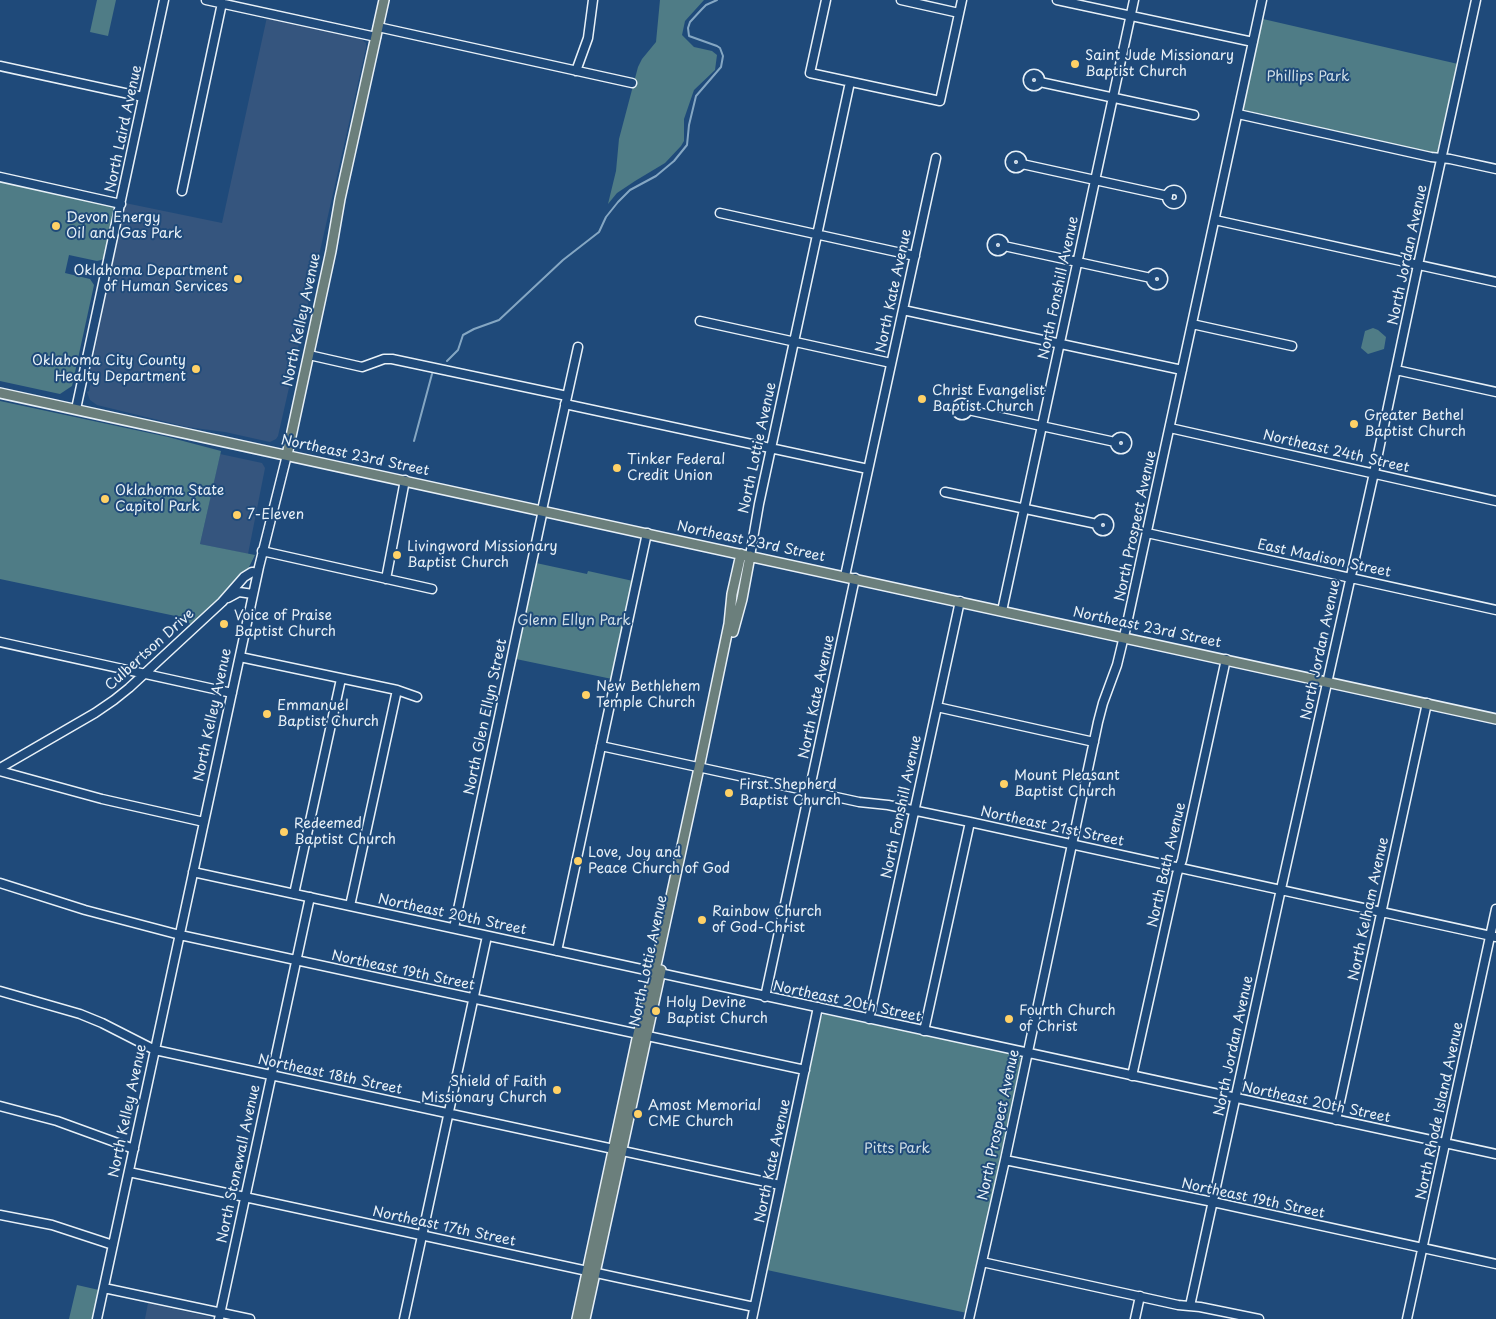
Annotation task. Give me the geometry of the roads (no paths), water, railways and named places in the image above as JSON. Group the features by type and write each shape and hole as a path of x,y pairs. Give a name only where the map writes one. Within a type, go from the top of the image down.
{"main road":[{"name":"North Kelley Avenue","path":"287,455 331,251 340,198 384,0"},
{"name":"Northeast 23rd Street","path":"0,393 1496,718"},
{"name":"North Lottie Avenue","path":"577,1319 591,1272 702,768 729,624 732,594 745,555"},
{"name":"North Lottie Avenue","path":"585,1319 591,1272"}],"street":[{"name":"North Laird Avenue","path":"76,409 164,0"},
{"path":"206,0 376,36"},
{"path":"576,71 588,38 593,0"},
{"path":"826,0 810,73 940,101 962,0"},
{"path":"901,0 959,12"},
{"path":"1057,0 1253,42"},
{"name":"North Fonshill Avenue","path":"1002,610 1134,0"},
{"name":"North Prospect Avenue","path":"969,1319 1005,1160 1026,1053 1094,742 1103,703 1117,664 1124,637 1262,0"},
{"name":"North Jordan Avenue","path":"1190,1306 1374,473 1476,0"},
{"path":"182,191 222,3"},
{"path":"378,27 632,83"},
{"path":"0,66 143,97"},
{"name":"North Lottie Avenue","path":"745,555 772,448 850,82"},
{"path":"1040,82 1194,115"},
{"path":"1238,114 1431,157 1496,169"},
{"name":"North Kate Avenue","path":"845,576 936,158"},
{"path":"1022,164 1168,196"},
{"path":"0,177 121,204"},
{"path":"720,213 915,256"},
{"path":"1215,220 1496,282"},
{"path":"1004,246 1151,278"},
{"path":"903,310 1182,370"},
{"path":"700,321 891,363"},
{"path":"1192,324 1292,346"},
{"name":"North Glen Ellyn Street","path":"454,928 578,347"},
{"path":"309,355 362,367 384,359 392,359 868,469"},
{"path":"1396,370 1496,392"},
{"path":"968,410 1115,442"},
{"name":"Northeast 24th Street","path":"1170,428 1496,501"},
{"name":"North Kelley Avenue","path":"97,1319 257,573 287,455"},
{"path":"386,579 405,480"},
{"path":"945,492 1097,524"},
{"path":"557,951 647,533"},
{"name":"East Madison Street","path":"1147,533 1496,610"},
{"path":"262,552 432,589"},
{"name":"Culbertson Drive","path":"0,770 95,713 129,688 222,602 244,577 252,572 257,573"},
{"name":"North Kate Avenue","path":"765,997 855,578"},
{"path":"222,602 239,592 253,594"},
{"name":"North Fonshill Avenue","path":"869,1019 960,601"},
{"path":"0,642 232,693"},
{"path":"240,657 341,680 396,690 417,697"},
{"name":"North Bath Avenue","path":"1132,1076 1226,659"},
{"path":"294,894 341,680"},
{"path":"350,906 396,690"},
{"name":"North Kelham Avenue","path":"1336,1120 1427,703"},
{"path":"936,707 1094,742"},
{"name":"Northeast 21st Street","path":"601,746 864,803 914,810 1493,936"},
{"path":"0,770 102,799 204,822"},
{"path":"924,1031 970,822"},
{"name":"Northeast 20th Street","path":"194,872 1496,1154"},
{"name":"Northeast 19th Street","path":"0,883 85,910 180,935 805,1070"},
{"name":"North Stonewall Avenue","path":"220,1316 295,960 310,898"},
{"name":"North Rhode Island Avenue","path":"1407,1319 1493,936 1496,909"},
{"path":"404,1319 472,998 487,936"},
{"name":"Northeast 18th Street","path":"0,991 80,1014 155,1050 780,1186"},
{"name":"North Kate Avenue","path":"752,1319 818,1008"},
{"path":"0,1106 57,1121 134,1149"},
{"name":"Northeast 19th Street","path":"1005,1160 1213,1202 1496,1264"},
{"name":"Northeast 17th Street","path":"129,1172 754,1307"},
{"path":"0,1215 52,1225 113,1245"},
{"path":"982,1262 1178,1305 1259,1319"},
{"path":"104,1288 220,1316 250,1319"},
{"path":"1135,1319 1140,1296"}],"waterway":[{"path":"447,361 458,350 463,335 499,320 563,260 599,232 606,217 630,190 656,176 674,161 687,145 689,125 696,96 721,67 723,56 720,48 717,46 689,36 688,28 690,22 706,5 717,0"},
{"path":"414,441 432,374"}],"place":[{"name":"Saint Jude Missionary Baptist Church","path":"1075,64"},
{"name":"Devon Energy Oil and Gas Park","path":"56,226"},
{"name":"Oklahoma Department of Human Services","path":"238,279"},
{"name":"Oklahoma City County Healty Department","path":"196,369"},
{"name":"Christ Evangelist Baptist Church","path":"922,399"},
{"name":"Greater Bethel Baptist Church","path":"1354,424"},
{"name":"Tinker Federal Credit Union","path":"617,468"},
{"name":"Oklahoma State Capitol Park","path":"105,499"},
{"name":"7-Eleven","path":"237,515"},
{"name":"Livingword Missionary Baptist Church","path":"397,555"},
{"name":"Voice of Praise Baptist Church","path":"224,624"},
{"name":"New Bethlehem Temple Church","path":"586,695"},
{"name":"Emmanuel Baptist Church","path":"267,714"},
{"name":"Mount Pleasant Baptist Church","path":"1004,784"},
{"name":"First Shepherd Baptist Church","path":"729,793"},
{"name":"Redeemed Baptist Church","path":"284,832"},
{"name":"Love, Joy and Peace Church of God","path":"578,861"},
{"name":"Rainbow Church of God-Christ","path":"702,920"},
{"name":"Holy Devine Baptist Church","path":"656,1011"},
{"name":"Fourth Church of Christ","path":"1009,1019"},
{"name":"Shield of Faith Missionary Church","path":"557,1090"},
{"name":"Amost Memorial CME Church","path":"638,1114"}],"park label":[{"name":"Phillips Park","path":"1308,77"},
{"name":"Glenn Ellyn Park","path":"574,621"},
{"name":"Pitts Park","path":"897,1149"}]}
